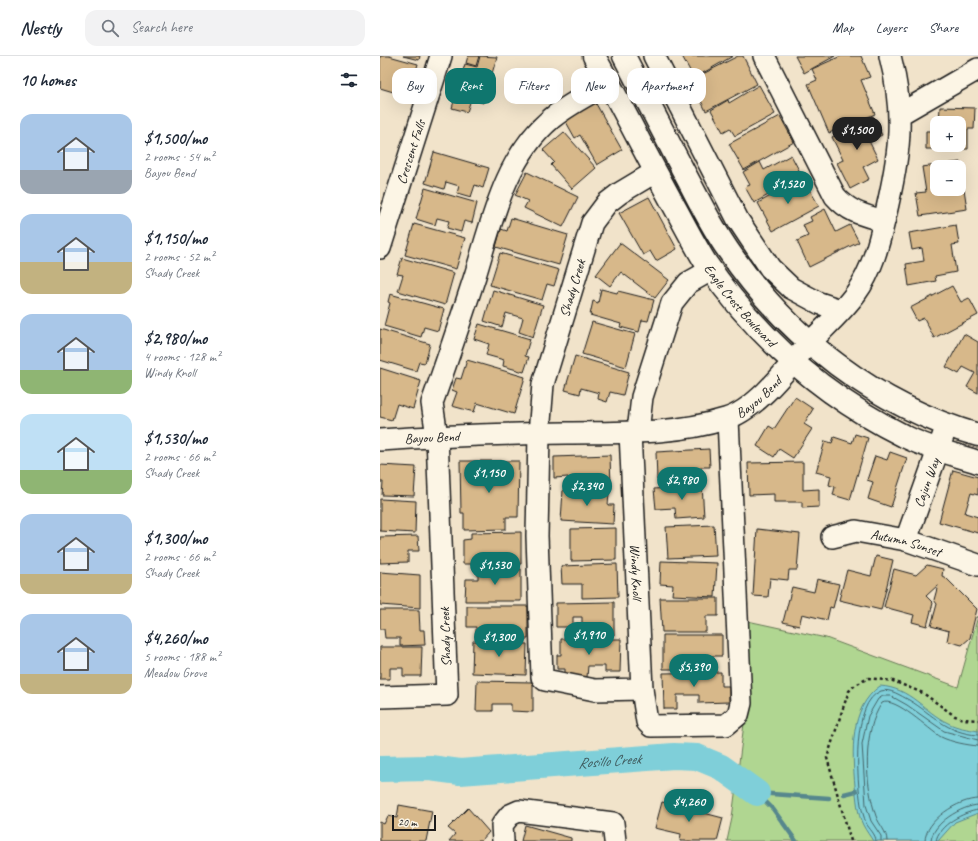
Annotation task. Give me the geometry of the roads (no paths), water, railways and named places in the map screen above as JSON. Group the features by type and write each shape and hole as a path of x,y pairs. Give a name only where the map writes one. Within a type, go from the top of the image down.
{"main road":[{"name":"Eagle Crest Boulevard","path":"594,56 601,68"},
{"name":"Eagle Crest Boulevard","path":"624,56 709,219 727,250 754,286 786,321 844,371 891,400 947,425 978,435"},
{"name":"Eagle Crest Boulevard","path":"619,102 655,172 711,270 734,302 767,339 793,363 829,392 864,414 904,437 938,450 978,462"}],"street":[{"name":"Crescent Falls","path":"380,248 386,209 442,56"},
{"path":"654,56 738,220 770,268 792,288 820,303 840,310"},
{"path":"764,56 836,196 844,206 856,213 884,221"},
{"name":"Bayou Bend","path":"380,440 437,436 634,432 692,429 728,419 749,406 793,363 856,293 868,272 878,247 897,167 900,114 895,75 890,56"},
{"path":"900,114 978,69"},
{"path":"437,436 432,403 499,200 513,167 534,136 552,118 572,104"},
{"name":"Shady Creek","path":"642,689 595,690 545,680 542,677 536,536 539,434 543,384 592,223 607,203 620,193 655,172"},
{"name":"Windy Knoll","path":"711,270 688,283 672,303 642,397 634,432 642,689 647,722 651,726 726,725 738,715 741,703 728,419"},
{"name":"Cajun Way","path":"906,540 947,425"},
{"name":"Shady Creek","path":"390,697 447,695 437,436"},
{"name":"Autumn Sunset","path":"832,537 856,531 906,540 978,565"},
{"path":"503,841 502,825 510,815 519,811 618,836"}],"water":[{"path":"880,686 891,688 909,695 939,718 951,725 978,731 978,813 955,822 938,841 873,841 861,820 855,786 853,745 858,718 863,706 870,695"}],"waterway":[{"name":"Rosillo Creek","path":"380,769 430,768 460,772 674,756 697,757 721,767 757,793"},
{"name":"Rosillo Creek","path":"844,794 856,791"},
{"name":"Rosillo Creek","path":"757,793 829,798"},
{"path":"757,793 773,809 796,841"}]}
